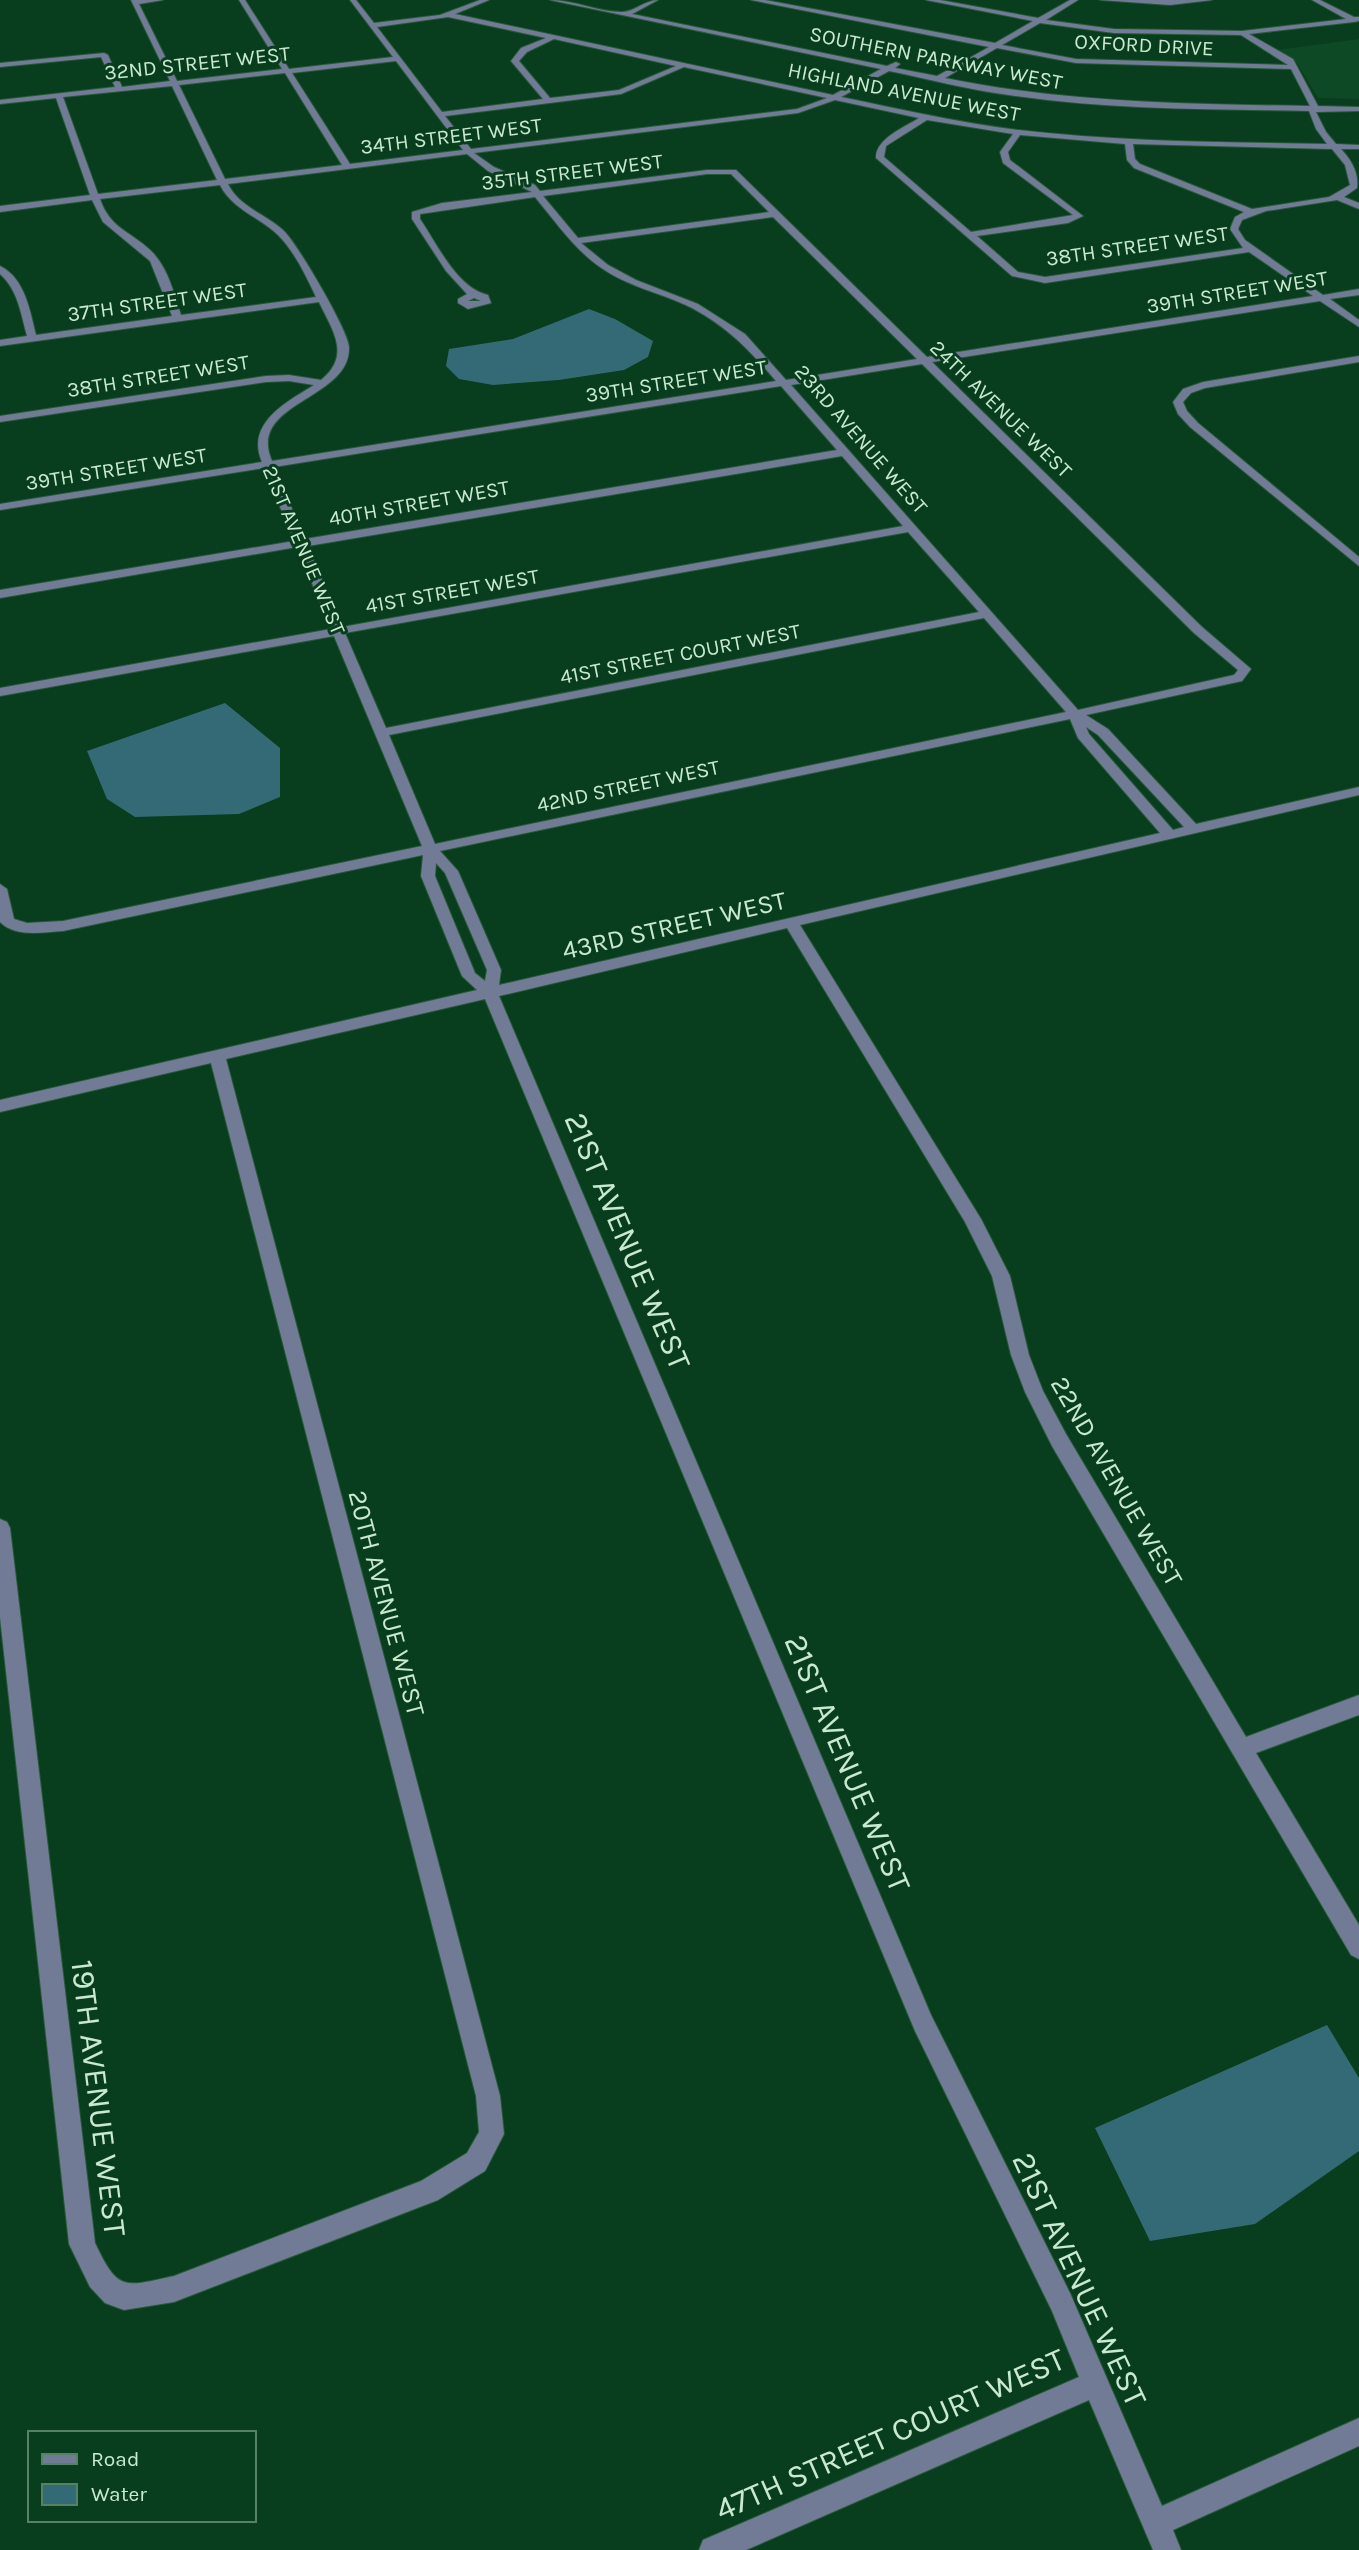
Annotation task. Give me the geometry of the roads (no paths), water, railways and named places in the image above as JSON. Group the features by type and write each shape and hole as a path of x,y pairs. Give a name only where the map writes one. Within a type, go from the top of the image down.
{"street":[{"path":"135,1 160,0"},
{"path":"242,0 347,166"},
{"name":"23RD AVENUE WEST","path":"353,0 468,151 483,165 523,181 538,194 575,241 595,260 616,274 695,306 718,318 742,336 1075,714 1103,732 1193,829"},
{"path":"373,25 450,15 486,0"},
{"name":"SOUTHERN PARKWAY WEST","path":"553,0 1008,93 1087,102 1314,105 1359,103"},
{"name":"SOUTHERN PARKWAY WEST","path":"582,0 1012,87 1088,96 1359,109"},
{"path":"624,15 655,0"},
{"name":"OXFORD DRIVE","path":"754,0 994,47 1103,63 1294,67"},
{"path":"929,0 1114,32 1242,33 1356,19"},
{"path":"937,79 1075,0"},
{"path":"1103,0 1170,3 1209,0"},
{"path":"1315,0 1356,19"},
{"name":"21ST AVENUE WEST","path":"135,1 232,198 265,219 288,241 344,350 343,359 335,372 277,414 267,425 261,440 268,465 430,849 452,871 494,970 489,993"},
{"name":"HIGHLAND AVENUE WEST","path":"450,15 926,117 1018,132 1129,142 1338,142 1359,147"},
{"path":"1242,33 1283,56 1294,67 1314,105 1326,114"},
{"path":"549,102 515,61 524,50 553,37"},
{"path":"0,65 104,55 119,89"},
{"name":"32ND STREET WEST","path":"0,102 398,59"},
{"name":"34TH STREET WEST","path":"0,209 799,111 815,107 896,64"},
{"path":"441,114 634,89 683,65"},
{"path":"60,96 106,222 135,242 156,262 178,319"},
{"path":"1314,105 1312,112 1325,137 1338,142 1355,180 1351,190 1337,197 1251,212 1238,219 1234,229 1238,238 1251,249 1359,324"},
{"path":"926,117 883,145 878,153 880,158 969,235 1079,216 1006,162 1004,152 1018,132"},
{"path":"1129,142 1130,158 1137,166 1251,212"},
{"name":"35TH STREET WEST","path":"473,295 449,269 416,219 416,212 729,171"},
{"name":"24TH AVENUE WEST","path":"729,171 738,175 774,214 1198,630 1218,649 1242,665 1245,669 1242,673"},
{"path":"1337,197 1359,206"},
{"path":"575,241 774,214"},
{"name":"38TH STREET WEST","path":"969,235 1016,274 1045,280 1251,249"},
{"path":"0,269 15,281 19,289 32,339"},
{"name":"39TH STREET WEST","path":"0,507 1359,292"},
{"name":"37TH STREET WEST","path":"0,343 320,299"},
{"path":"1359,359 1203,385 1187,391 1180,398 1179,406 1194,425 1359,563"},
{"name":"38TH STREET WEST","path":"0,419 266,379 289,378 322,383"},
{"name":"40TH STREET WEST","path":"0,594 844,452"},
{"name":"41ST STREET WEST","path":"0,692 911,528"},
{"name":"41ST STREET COURT WEST","path":"381,733 987,614"},
{"name":"42ND STREET WEST","path":"0,889 7,922 20,928 63,926 1075,714 1238,678 1242,673"},
{"name":"23RD AVENUE WEST","path":"1075,714 1083,735 1169,834"},
{"name":"43RD STREET WEST","path":"0,1106 1359,791"},
{"name":"21ST AVENUE WEST","path":"430,849 428,876 464,963 470,976 489,993 923,2023 965,2111 1036,2247 1167,2550"},
{"name":"22ND AVENUE WEST","path":"791,923 972,1219 1001,1276 1020,1355 1034,1392 1059,1440 1359,1947"},
{"name":"20TH AVENUE WEST","path":"111,2292 130,2298 174,2289 429,2191 476,2162 492,2134 488,2096 217,1056"},
{"name":"19TH AVENUE WEST","path":"0,1528 82,2244 100,2284 111,2292"},
{"path":"1243,1748 1359,1705"},
{"name":"47TH STREET COURT WEST","path":"713,2550 1096,2383"},
{"path":"1155,2524 1359,2432"}],"water":[{"path":"589,309 615,319 653,341 648,357 624,370 559,380 493,385 459,379 446,366 449,349 513,339"},
{"path":"225,703 280,748 280,797 239,814 135,817 107,799 87,751"},
{"path":"1327,2025 1359,2078 1359,2151 1255,2224 1150,2241 1095,2128"}]}
